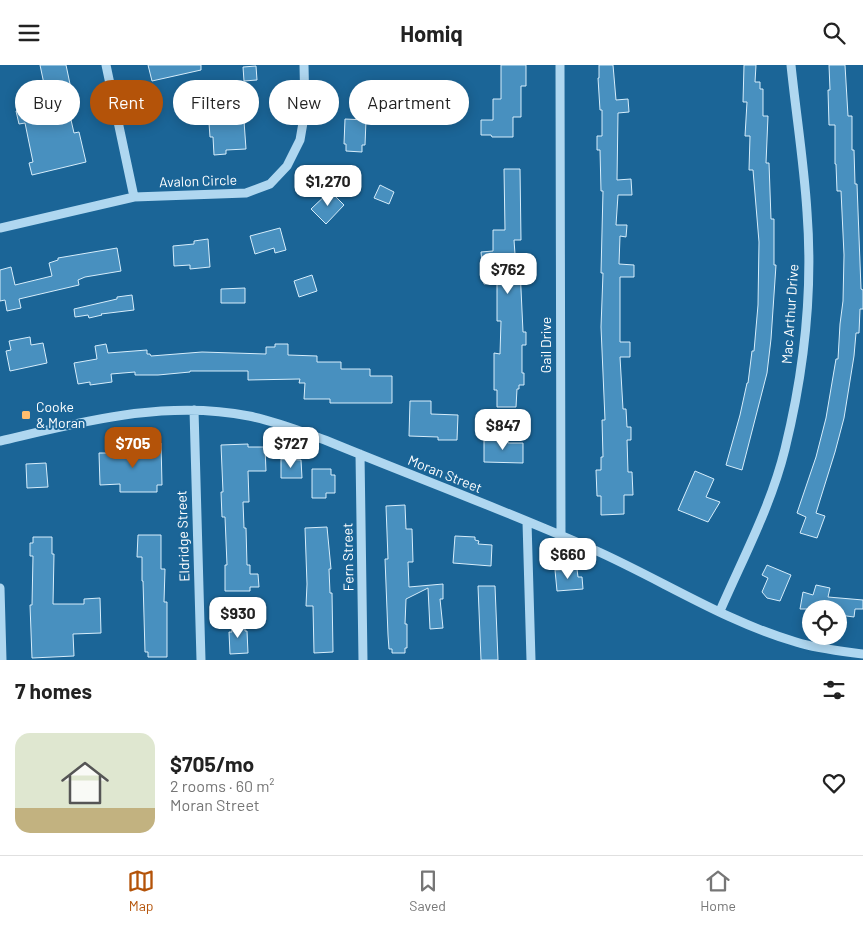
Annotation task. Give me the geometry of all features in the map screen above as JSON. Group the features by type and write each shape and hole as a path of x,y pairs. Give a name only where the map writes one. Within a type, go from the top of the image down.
{"street":[{"path":"106,65 134,197"},
{"name":"Avalon Circle","path":"0,228 134,197 246,193 270,184 286,166 300,140 304,111 304,65"},
{"name":"Gail Drive","path":"560,65 560,536"},
{"name":"Mac Arthur Drive","path":"720,611 768,502 785,450 804,347 808,285 807,213 791,65"},
{"name":"Moran Street","path":"0,441 107,417 150,411 194,410 227,412 272,421 560,536 634,568 720,611 770,633 798,643 863,654"},
{"name":"Eldridge Street","path":"194,410 201,660"},
{"name":"Fern Street","path":"360,455 363,660"},
{"path":"527,522 531,660"},
{"path":"0,588 2,660"}],"building":[{"path":"40,65 66,65 69,80 43,80"},
{"path":"148,65 201,65 201,70 152,80"},
{"path":"501,65 526,65 526,86 521,86 521,117 513,117 513,137 481,135 481,120 493,120 493,99 501,99"},
{"path":"599,65 613,65 616,100 628,99 629,112 618,113 617,180 631,179 632,195 618,195 616,225 627,225 626,237 620,236 619,264 634,265 634,277 620,277 620,342 630,342 630,357 620,357 623,409 626,409 627,427 631,427 631,440 627,440 628,472 632,472 633,495 624,495 624,514 601,515 601,496 597,496 596,470 601,470 601,457 603,457 602,420 605,420 601,327 603,191 601,191 600,150 597,150 597,136 602,136 602,110 600,110 598,78"},
{"path":"744,65 756,65 755,82 760,82 760,89 763,89 763,116 768,116 766,163 769,163 771,219 774,219 774,265 776,265 767,373 742,470 726,465 748,383 752,351 754,351 758,305 759,242 753,170 749,170 750,136 745,136 747,102 743,102"},
{"path":"829,65 845,65 848,116 852,116 852,150 854,150 855,184 857,184 863,309 860,309 859,333 856,333 844,418 816,513 825,516 817,538 800,533 806,517 797,513 816,457 826,418 836,359 838,359 843,301 844,255 841,191 837,191 835,125 829,125"},
{"path":"256,66 257,80 244,80 243,67"},
{"path":"345,119 349,119 349,125 366,125 365,145 362,145 362,152 346,151 346,144 344,144"},
{"path":"25,125 72,125 74,133 79,132 86,162 32,175 29,163 33,162"},
{"path":"209,125 244,125 246,149 226,150 226,154 214,155 213,137 210,137"},
{"path":"504,169 520,169 521,240 514,240 516,268 520,268 523,332 526,332 526,345 522,345 524,385 519,385 519,389 517,389 516,407 497,407 497,390 494,390 494,353 500,354 501,321 497,321 497,283 484,284 481,252 493,251 493,230 505,230"},
{"path":"380,185 394,192 389,204 374,198"},
{"path":"330,191 344,205 326,224 311,209"},
{"path":"280,228 286,250 275,253 274,248 255,254 250,236"},
{"path":"208,239 210,267 190,269 190,265 174,266 173,246 194,244 194,241"},
{"path":"117,248 121,271 85,277 78,280 79,285 19,299 21,308 7,311 5,300 0,301 0,270 11,267 15,285 52,276 49,263 58,260 58,258"},
{"path":"312,275 317,291 299,297 294,281"},
{"path":"245,288 245,303 221,303 221,289"},
{"path":"132,295 134,310 101,314 89,318 88,315 75,317 74,309 117,299 117,297"},
{"path":"30,337 31,345 43,343 47,363 10,371 6,351 11,350 9,341"},
{"path":"106,344 108,353 147,350 147,354 151,356 202,352 266,354 266,347 275,347 275,344 288,344 288,355 317,356 317,362 341,362 341,369 370,369 370,376 392,376 392,403 330,403 330,399 304,399 305,383 299,383 300,379 248,380 248,371 190,371 158,375 135,375 135,372 111,374 112,382 90,385 90,382 78,384 74,363 97,359 95,346"},
{"path":"410,401 431,401 431,414 458,415 457,440 438,440 438,437 409,436"},
{"path":"484,439 508,439 508,443 523,443 523,463 484,462"},
{"path":"161,443 162,485 157,485 157,492 120,492 120,484 100,485 99,453 137,453 137,444"},
{"path":"248,444 248,447 265,447 266,471 248,471 249,502 243,502 247,565 250,565 250,574 258,574 259,587 250,587 250,591 225,591 225,565 227,565 225,517 222,517 221,445"},
{"path":"281,459 301,460 302,478 281,478"},
{"path":"46,463 48,487 27,488 26,464"},
{"path":"312,469 331,469 331,475 335,475 335,493 326,493 326,498 312,498"},
{"path":"695,471 714,479 706,497 720,502 708,522 678,510"},
{"path":"405,505 406,529 412,529 413,562 408,562 409,587 443,584 443,599 440,599 443,628 430,629 428,588 406,599 405,624 407,624 407,648 405,648 405,653 392,653 392,649 389,649 388,635 385,559 388,559 386,506"},
{"path":"327,527 331,569 329,569 330,593 332,593 333,652 314,653 313,606 306,606 305,528"},
{"path":"138,535 161,535 161,569 165,569 164,602 167,602 167,657 148,657 148,652 145,652 142,557 137,557"},
{"path":"455,536 475,537 475,540 479,541 478,544 492,545 491,566 453,563"},
{"path":"33,537 52,537 52,554 54,554 53,604 84,604 84,599 100,598 101,633 73,634 74,656 32,658 30,605 32,605 33,556 30,556 30,543 33,543"},
{"path":"767,565 791,575 780,601 767,598 762,592 768,578 762,575"},
{"path":"577,569 578,577 582,577 583,589 557,591 555,570"},
{"path":"816,585 830,588 828,597 863,600 863,609 855,609 854,617 847,616 847,600 802,600 802,609 800,609 803,592 813,595"},
{"path":"478,586 495,586 498,660 481,660"},
{"path":"231,622 245,622 248,653 230,654 229,632 232,632"}],"place":[{"name":"Cooke & Moran","path":"26,415"}]}
